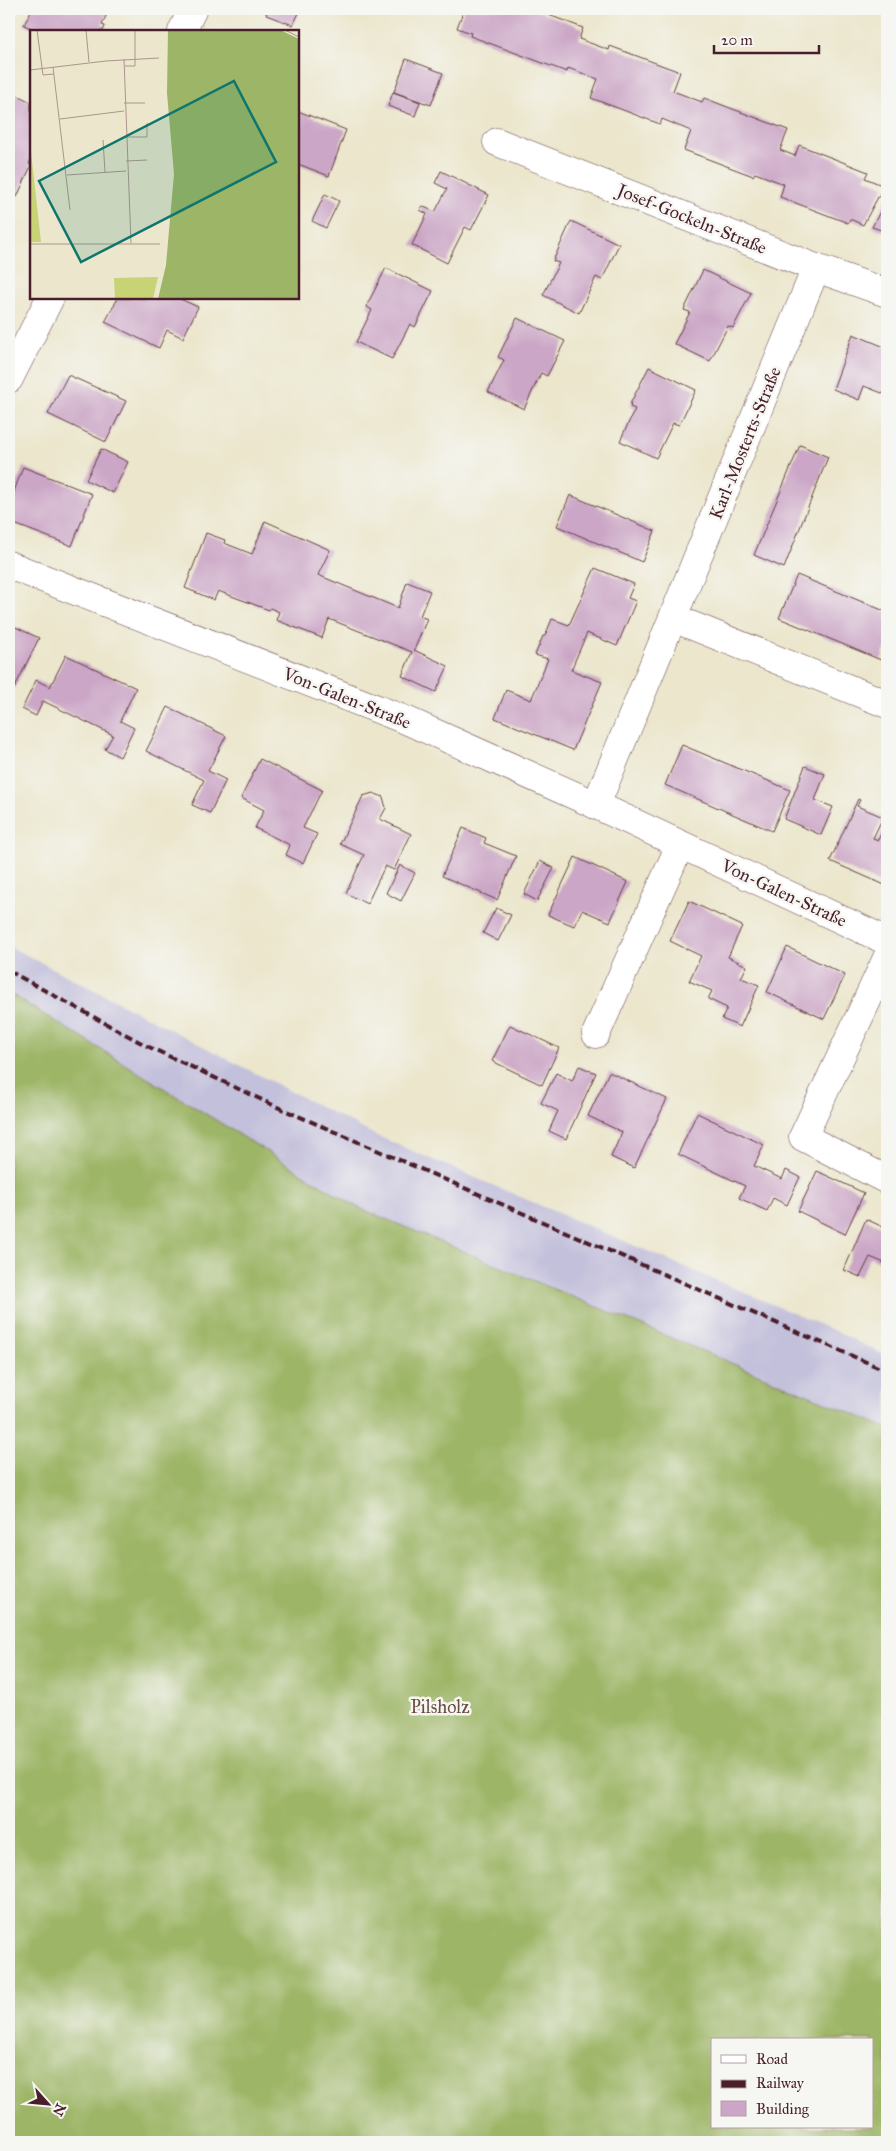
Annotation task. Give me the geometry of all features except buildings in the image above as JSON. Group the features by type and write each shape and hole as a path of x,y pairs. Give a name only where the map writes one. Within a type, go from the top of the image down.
{"street":[{"path":"182,30 193,9"},
{"name":"Josef-Gockeln-Straße","path":"497,142 816,268 887,293"},
{"name":"Karl-Mosterts-Straße","path":"596,805 816,268"},
{"path":"9,379 49,299"},
{"name":"Von-Galen-Straße","path":"9,565 408,721 596,805 887,941"},
{"path":"673,618 887,704"},
{"path":"596,1034 680,845"},
{"path":"887,958 803,1137 887,1180"}],"shaded area":[{"path":"9,946 377,1136 835,1331 887,1356 887,1428 357,1207 9,993"}],"green space":[{"name":"Pilsholz","path":"9,993 357,1207 887,1428 887,2142 9,2142"}],"railway":[{"path":"9,971 147,1046 275,1106 887,1371"}]}
